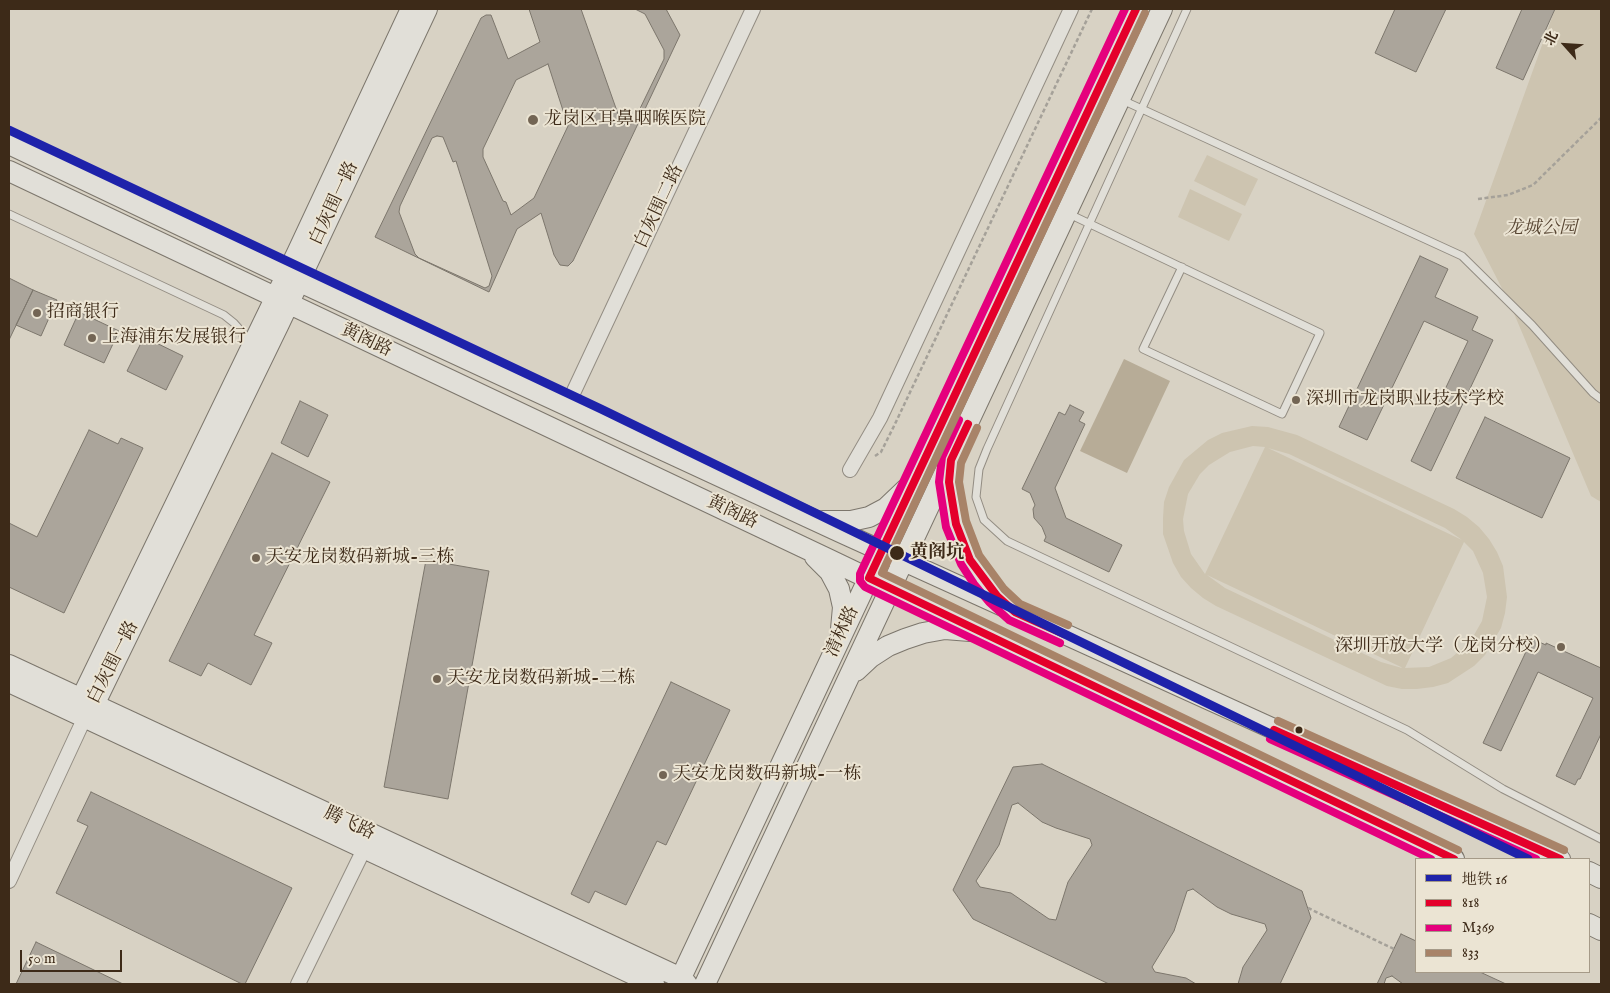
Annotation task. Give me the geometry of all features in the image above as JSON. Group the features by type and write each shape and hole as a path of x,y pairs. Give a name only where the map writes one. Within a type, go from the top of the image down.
{"main road":[{"name":"白灰围一路","path":"292,278 411,9"},
{"name":"白灰围一路","path":"87,707 292,278 427,9"},
{"name":"清林路","path":"682,982 1136,9"},
{"name":"清林路","path":"705,984 1162,9"},
{"name":"黄阁路","path":"9,144 292,278 903,561 1558,858"},
{"name":"黄阁路","path":"9,171 800,545 1452,858"},
{"name":"白灰围一路","path":"87,707 247,356 281,301"},
{"path":"979,342 1001,353"},
{"path":"951,460 949,482 952,505 956,524 970,560 997,596 1016,612"},
{"path":"812,519 830,522 851,522 869,517 886,508 903,493 917,475"},
{"path":"800,545 824,565 839,589 843,607 836,649"},
{"path":"847,683 857,669 871,657 888,646 905,639 945,629 965,630 984,634"},
{"name":"腾飞路","path":"9,665 87,707 367,841 654,984"},
{"name":"腾飞路","path":"9,682 87,707"},
{"name":"腾飞路","path":"367,841 682,982"}],"street":[{"name":"白灰围二路","path":"567,406 753,9"},
{"path":"850,470 880,418 1071,9"},
{"path":"9,881 87,707"},
{"path":"298,984 367,841"}],"lane":[{"path":"1187,9 979,469 976,497 984,520 1007,541 1407,730 1503,789 1601,839"},
{"path":"1120,99 1462,256 1532,325 1593,393 1601,399"},
{"path":"1067,213 1090,223 1182,267 1320,333 1282,414 1143,349 1182,267"},
{"path":"9,214 224,315 242,332 246,342 247,356"}],"path":[{"path":"873,457 881,452 894,426 1092,9"},
{"path":"1478,199 1508,195 1533,185 1601,118"},
{"path":"1308,908 1394,949"}],"green space":[{"name":"龙城公园","path":"1555,9 1601,9 1601,502 1591,496 1510,304 1474,234"},
{"path":"1207,155 1258,179 1245,206 1194,181"},
{"path":"1190,189 1242,214 1229,241 1178,217"},
{"path":"1252,426 1268,427 1297,435 1454,509 1479,527 1497,552 1503,566 1507,597 1501,628 1485,655 1474,666 1448,683 1417,689 1387,686 1216,606 1191,588 1181,577 1173,563 1163,534 1164,502 1169,487 1184,460 1208,440 1222,433","holes":["1253,446 1265,447 1205,574 1191,554 1184,531 1183,519 1188,494 1200,474 1209,465 1230,452","1268,448 1289,454 1445,528 1462,540","1464,542 1473,551 1483,573 1487,597 1482,621 1470,642 1451,658 1429,667 1405,668","1207,575 1402,668 1381,662 1225,588"]}],"shaded area":[{"path":"1124,359 1170,381 1127,473 1080,451"}],"building":[{"path":"529,9 666,9 680,35 573,261 568,266 560,265 554,255 541,213 517,229 489,292 375,237 481,18 491,15 508,59 540,42","holes":["548,64 568,126 534,198 511,215 483,157 483,149 516,80"]},
{"path":"581,9 635,9 645,14 664,50 664,59 633,123 628,125 622,123"},
{"path":"1395,9 1446,9 1416,72 1375,53"},
{"path":"1522,9 1555,9 1523,80 1496,68"},
{"path":"437,136 443,137 453,162 456,161 492,276 489,286 485,288 419,258 415,254 399,212 400,206 432,138"},
{"path":"1420,256 1448,269 1435,297 1478,317 1472,330 1493,340 1431,471 1411,461 1468,341 1424,321 1367,440 1339,427"},
{"path":"9,278 33,290 9,340"},
{"name":"招商银行","path":"33,290 57,300 41,336 16,325"},
{"name":"上海浦东发展银行","path":"79,312 119,331 104,363 64,345"},
{"path":"144,337 183,356 166,390 127,371"},
{"path":"300,401 328,415 308,457 281,443"},
{"path":"1070,405 1084,412 1079,421 1085,424 1055,488 1066,518 1122,545 1109,572 1044,541 1046,537 1042,527 1034,518 1033,509 1035,505 1030,493 1022,489 1059,412 1065,415"},
{"path":"1485,417 1570,458 1542,518 1456,478"},
{"path":"89,430 118,444 121,438 143,448 64,613 9,587 9,523 37,537"},
{"name":"天安龙岗数码新城-三栋","path":"272,453 330,482 254,635 272,643 251,685 208,663 201,676 169,661"},
{"name":"天安龙岗数码新城-二栋","path":"426,560 489,571 448,799 384,787"},
{"path":"1532,639 1546,645 1546,643 1601,668 1601,734 1580,779 1578,779 1575,785 1556,776 1593,698 1538,672 1501,751 1483,743"},
{"name":"天安龙岗数码新城-一栋","path":"671,682 730,710 666,845 657,841 626,905 595,891 589,903 571,894"},
{"path":"1042,764 1302,891 1311,918 1280,984 1109,984 973,919 953,890 1013,767"},
{"path":"91,792 292,888 245,984 56,893 88,826 77,821"},
{"path":"1018,803 1042,822 1090,839 1092,845 1068,882 1056,920 1049,919 1011,893 980,887 976,881 999,845 1012,805"},
{"path":"1193,889 1217,907 1231,914 1265,924 1267,930 1243,967 1238,984 1196,984 1186,978 1155,972 1152,967 1174,931 1187,891"},
{"path":"1401,934 1415,941 1415,973 1482,973 1506,984 1377,984"},
{"path":"36,942 123,984 16,984"},
{"path":"1392,976 1403,984 1384,984 1386,978"}],"metro line":[{"name":"16","path":"9,130 601,409 1526,858"}],"transit line":[{"name":"M369","path":"1125,9 860,574 860,581 865,587 1429,858"},
{"name":"818","path":"1136,9 869,578 1452,858"},
{"name":"833","path":"1145,13 882,573 1458,850"},
{"name":"M369","path":"959,420 942,457 939,482 946,527 961,564 989,602 1009,620 1060,643"},
{"name":"818","path":"968,424 951,460 949,482 956,524 970,560 997,596 1015,612 1064,634"},
{"name":"833","path":"977,428 961,463 959,482 966,521 979,555 1004,589 1020,604 1068,625"},
{"name":"833","path":"1278,721 1564,850"},
{"name":"818","path":"1274,730 1558,858"},
{"name":"M369","path":"1270,739 1534,858"}],"place":[{"name":"龙岗区耳鼻咽喉医院","path":"533,120"},
{"name":"招商银行","path":"37,313"},
{"name":"上海浦东发展银行","path":"92,338"},
{"name":"深圳市龙岗职业技术学校","path":"1296,400"},
{"name":"黄阁坑","path":"897,553"},
{"name":"天安龙岗数码新城-三栋","path":"256,558"},
{"name":"深圳开放大学（龙岗分校）","path":"1561,647"},
{"name":"天安龙岗数码新城-二栋","path":"437,679"},
{"name":"天安龙岗数码新城-一栋","path":"663,775"}]}
